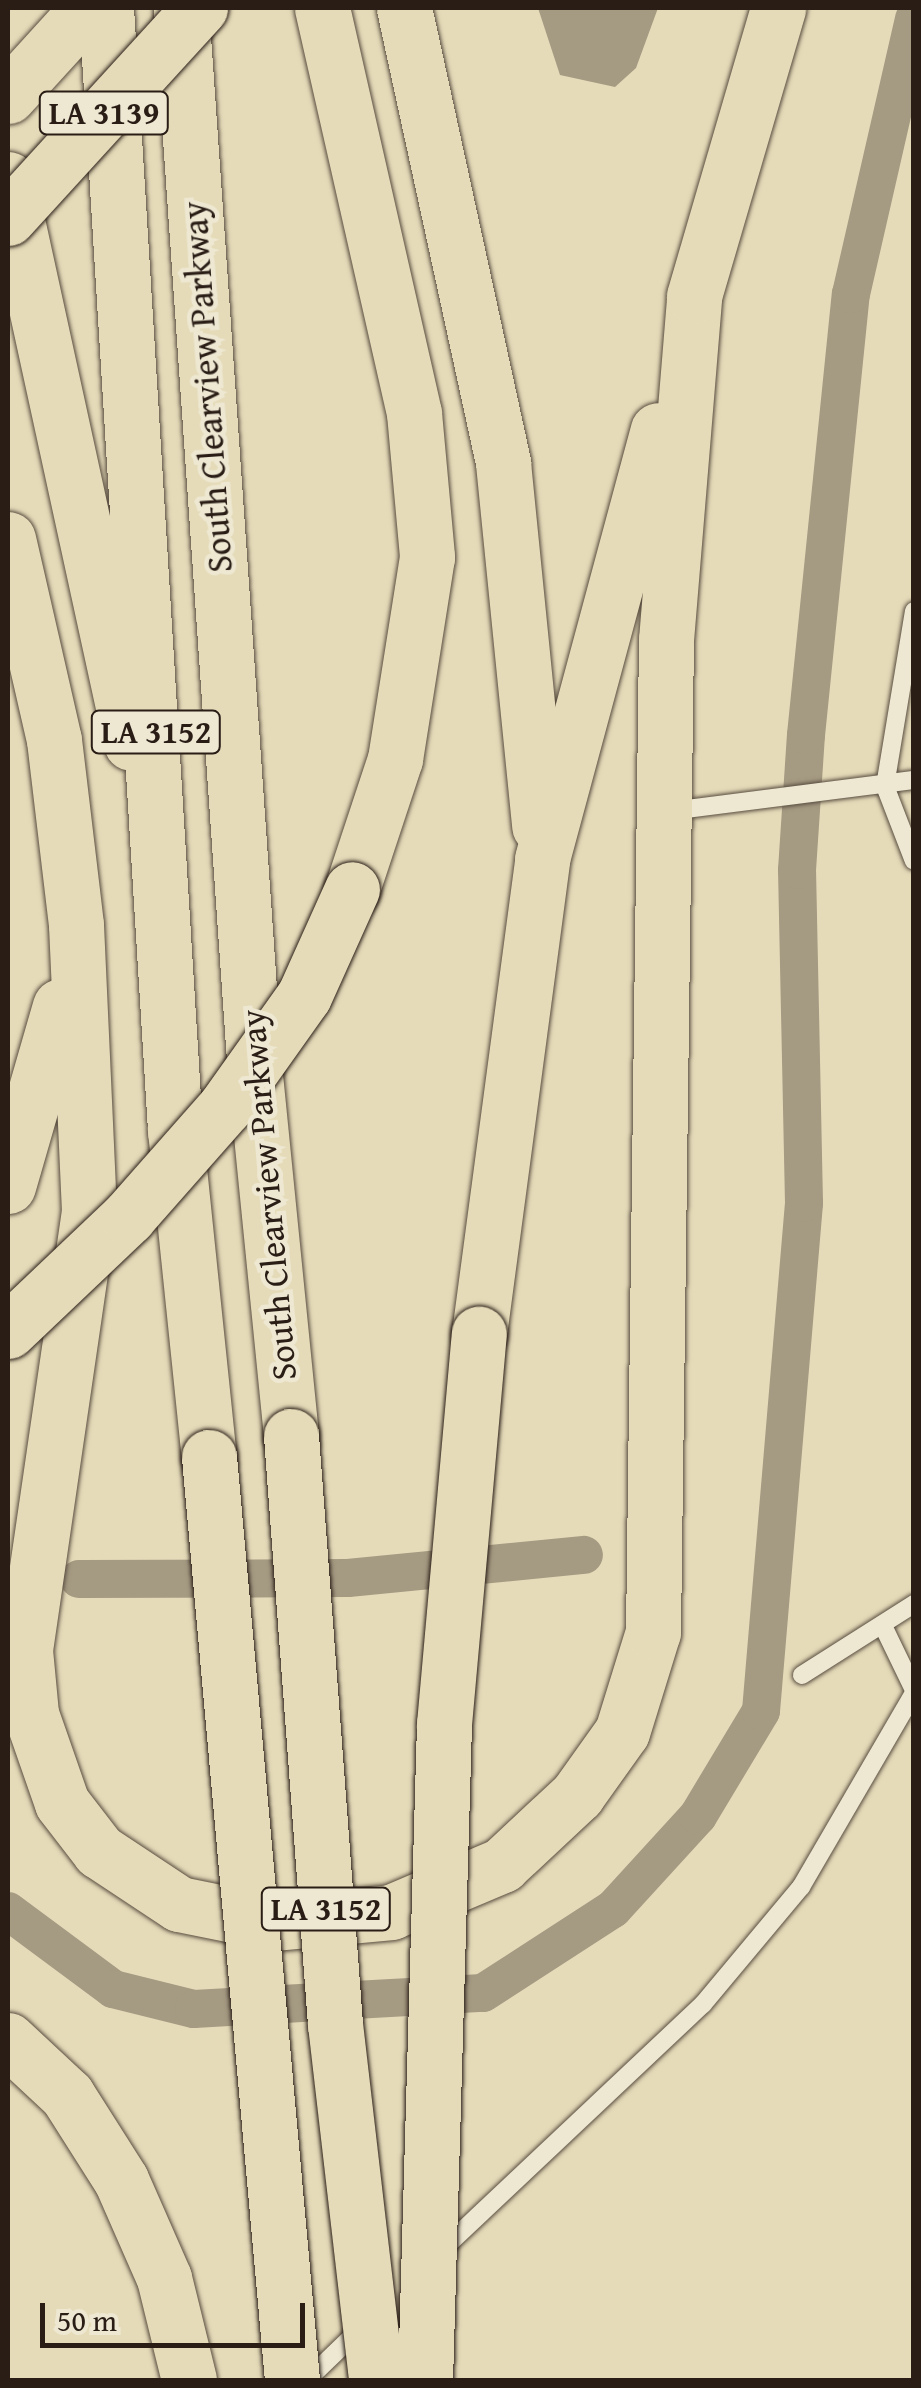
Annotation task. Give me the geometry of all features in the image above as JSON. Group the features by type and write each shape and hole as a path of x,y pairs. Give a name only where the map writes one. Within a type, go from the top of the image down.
{"highway":[{"name":"LA 3139","path":"8,96 88,8"},
{"name":"LA 3152","path":"106,8 166,877 174,1130 209,1457 292,2380"},
{"name":"South Clearview Parkway","path":"181,8 255,1074 291,1436 335,2024 376,2380"},
{"name":"LA 3139","path":"8,218 200,8"},
{"path":"8,1330 128,1217 224,1107 304,996 352,889 395,759 427,557 414,413 322,8"},
{"path":"404,8 503,463 542,859"},
{"path":"425,2380 444,1724 478,1334 542,859 694,296 778,8"},
{"path":"8,179 166,877"},
{"path":"8,539 54,740 76,924 89,1211 25,1650 30,1714 62,1802 99,1851 179,1904 273,1923 391,1912 502,1865 577,1795 622,1732 653,1632 666,640 694,296"},
{"path":"8,1186 49,1062 76,924"},
{"path":"8,2040 68,2095 121,2180 164,2278 188,2380"}],"lane":[{"path":"914,611 885,786 914,861"},
{"path":"664,811 766,802 914,780"},
{"path":"802,1675 885,1630 914,1604"},
{"path":"307,2380 703,2004 801,1886 914,1692 885,1630"}],"shaded area":[{"path":"538,8 658,8 636,68 615,87 560,75"}],"waterway":[{"path":"8,1911 113,1989 194,2009 483,1993 613,1909 698,1816 761,1711 804,1203 797,870 806,735 851,294 914,18"},
{"path":"79,1579 348,1578 584,1555"},
{"path":"391,1571 392,1562"},
{"path":"373,1574 374,1564"}]}
